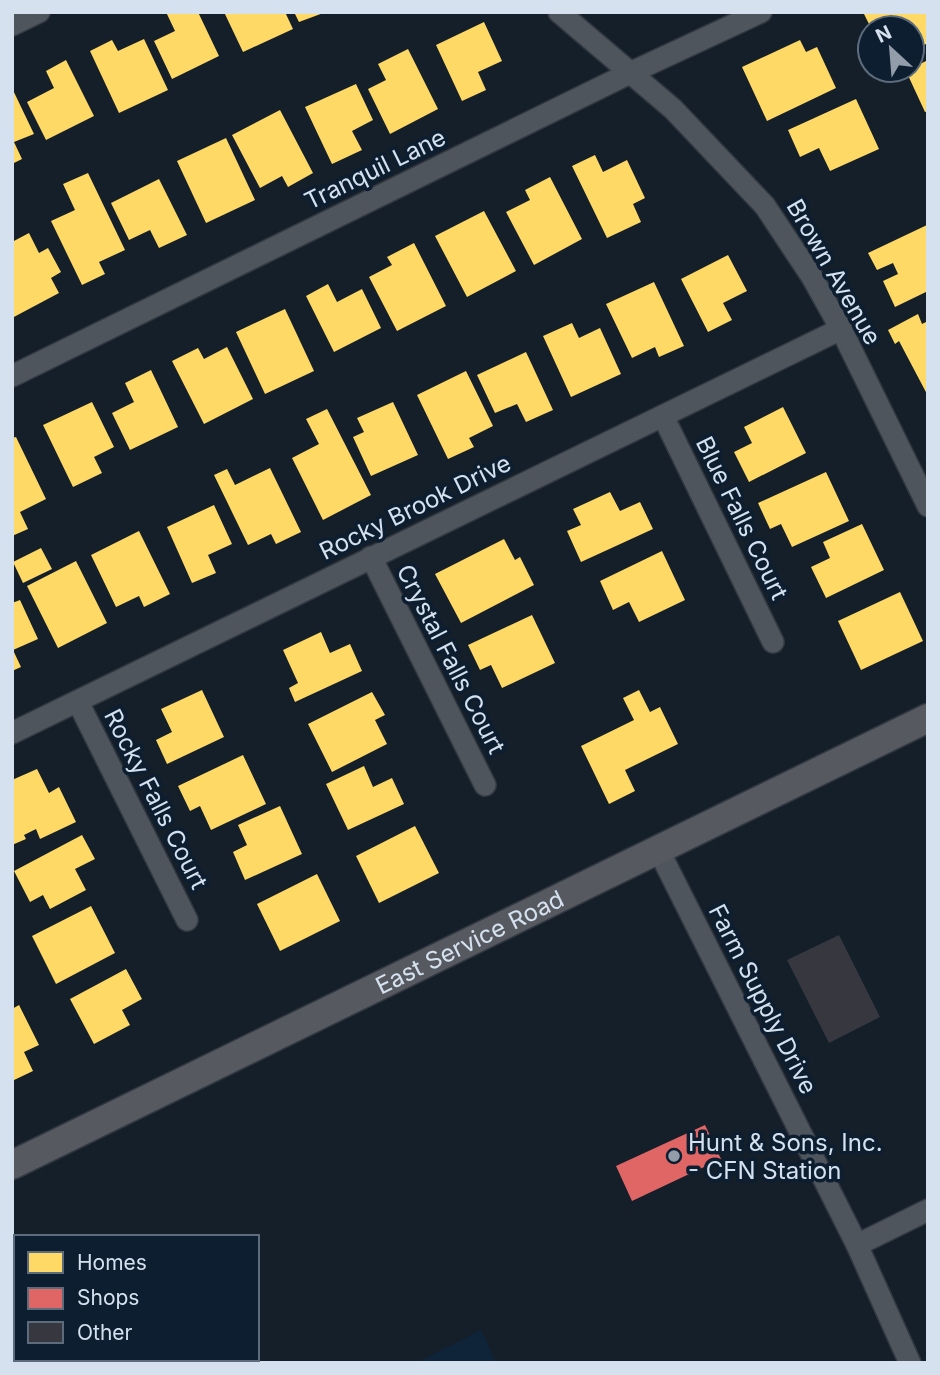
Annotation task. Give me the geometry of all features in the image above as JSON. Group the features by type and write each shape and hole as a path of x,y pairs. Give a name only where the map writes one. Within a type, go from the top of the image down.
{"street":[{"path":"12,25 39,12"},
{"name":"Brown Avenue","path":"559,12 673,109 765,206 812,277 841,329 928,506"},
{"name":"Tranquil Lane","path":"12,376 630,73 761,12"},
{"name":"Rocky Brook Drive","path":"12,733 841,329"},
{"name":"Blue Falls Court","path":"663,416 773,642"},
{"name":"Crystal Falls Court","path":"371,557 485,785"},
{"name":"Rocky Falls Court","path":"78,702 187,920"},
{"name":"East Service Road","path":"12,1165 928,718"},
{"name":"Farm Supply Drive","path":"658,849 857,1245 910,1363"},
{"path":"857,1245 928,1210"}],"shaded area":[{"path":"12,1313 14,1361 65,1363 12,1363"},
{"path":"481,1330 496,1363 416,1363"}],"building: Homes":[{"path":"166,12 198,12 219,56 172,79 154,41 175,31"},
{"path":"224,12 285,12 293,29 243,52"},
{"path":"294,12 326,12 299,22"},
{"path":"863,12 928,12 928,43 926,44 926,14"},
{"path":"484,22 502,61 478,72 486,90 462,101 436,45"},
{"path":"144,39 168,90 119,113 90,51 112,40 118,51"},
{"path":"800,40 806,52 817,47 836,88 767,121 742,67"},
{"path":"408,49 438,109 390,134 368,89 386,80 378,64"},
{"path":"66,60 94,116 46,140 27,102 54,88 46,71"},
{"path":"928,60 928,111 925,112 912,84 926,84"},
{"path":"356,84 373,120 352,131 362,150 332,164 305,107"},
{"path":"12,88 34,134 14,142 22,159 12,164"},
{"path":"856,99 879,149 830,171 819,148 800,157 788,130"},
{"path":"280,110 313,173 288,187 282,176 260,188 232,135"},
{"path":"226,138 255,200 206,223 177,161"},
{"path":"595,155 603,172 627,160 645,198 633,204 641,222 607,238 572,166"},
{"path":"88,173 125,250 99,262 105,274 82,285 51,221 75,210 63,184"},
{"path":"550,177 582,239 534,265 506,212 530,200 525,190"},
{"path":"159,179 187,235 159,248 150,230 129,240 111,203"},
{"path":"484,211 516,271 467,297 435,236"},
{"path":"927,225 928,291 895,307 883,281 898,274 893,263 877,270 868,253"},
{"path":"29,233 39,253 48,248 61,272 51,278 59,293 12,318 12,242"},
{"path":"414,243 446,306 397,331 369,277 392,265 387,257"},
{"path":"728,255 747,291 723,303 732,320 708,332 681,279"},
{"path":"654,282 684,346 659,357 655,347 632,358 606,304"},
{"path":"328,284 337,302 362,289 381,328 334,352 306,296"},
{"path":"285,309 314,371 265,394 236,332"},
{"path":"918,314 922,324 928,321 928,396 899,341 895,344 888,330"},
{"path":"572,323 579,338 600,328 621,374 571,397 543,336"},
{"path":"227,347 253,399 204,424 172,361 198,348 204,359"},
{"path":"526,352 553,410 526,422 517,404 495,413 477,375"},
{"path":"151,370 178,427 130,450 112,413 134,402 125,383"},
{"path":"466,371 493,426 469,438 474,447 448,459 417,395"},
{"path":"92,402 114,447 94,457 102,473 73,487 43,425"},
{"path":"393,402 418,455 371,476 353,437 364,432 357,418"},
{"path":"783,407 806,453 749,482 734,452 752,443 744,427"},
{"path":"327,409 371,495 323,520 292,458 319,444 306,419"},
{"path":"16,437 46,499 20,512 28,529 12,536 12,438"},
{"path":"270,468 301,532 276,544 271,534 248,545 214,475 227,469 235,485"},
{"path":"826,472 849,521 792,547 781,524 770,529 758,503"},
{"path":"610,492 620,511 640,502 653,529 581,562 567,531 581,525 573,509"},
{"path":"214,505 232,544 208,555 216,573 192,583 167,527"},
{"path":"862,524 884,570 826,598 811,567 830,558 823,542"},
{"path":"139,531 170,594 144,607 139,596 116,607 91,555"},
{"path":"504,539 515,560 520,557 534,585 461,623 435,574"},
{"path":"41,548 52,569 23,583 13,562"},
{"path":"662,551 685,600 639,622 629,602 613,610 600,581"},
{"path":"76,561 107,623 58,648 27,586"},
{"path":"900,592 923,641 861,670 838,621"},
{"path":"20,600 38,639 13,650 21,667 12,671 12,603"},
{"path":"532,615 555,663 502,688 491,665 480,670 468,645"},
{"path":"321,632 330,653 350,644 362,671 295,702 289,688 298,683 283,650"},
{"path":"202,690 224,737 167,764 156,740 172,732 161,709"},
{"path":"639,690 650,712 660,707 678,744 625,770 635,791 609,804 581,746 634,720 623,698"},
{"path":"372,692 385,715 375,720 387,744 332,772 308,724"},
{"path":"243,755 266,804 211,830 200,806 190,811 178,786"},
{"path":"364,766 373,787 392,778 404,804 348,830 326,784"},
{"path":"37,769 49,793 59,787 76,822 40,839 36,829 24,835 26,839 12,845 12,780"},
{"path":"280,806 302,854 245,880 233,852 247,845 238,825"},
{"path":"415,826 439,873 379,903 356,856"},
{"path":"82,835 95,859 75,869 86,890 50,909 43,895 30,902 14,871"},
{"path":"317,874 340,921 280,951 257,904"},
{"path":"91,906 115,953 56,984 32,936"},
{"path":"126,969 142,999 122,1010 130,1025 94,1044 70,999"},
{"path":"19,1005 39,1045 24,1052 33,1071 12,1081 12,1009"}],"building: Shops":[{"path":"705,1125 721,1159 632,1201 616,1166"}],"building: Other":[{"path":"839,935 880,1017 829,1043 787,960"}],"place":[{"name":"Hunt & Sons, Inc. - CFN Station","path":"674,1156"}]}
